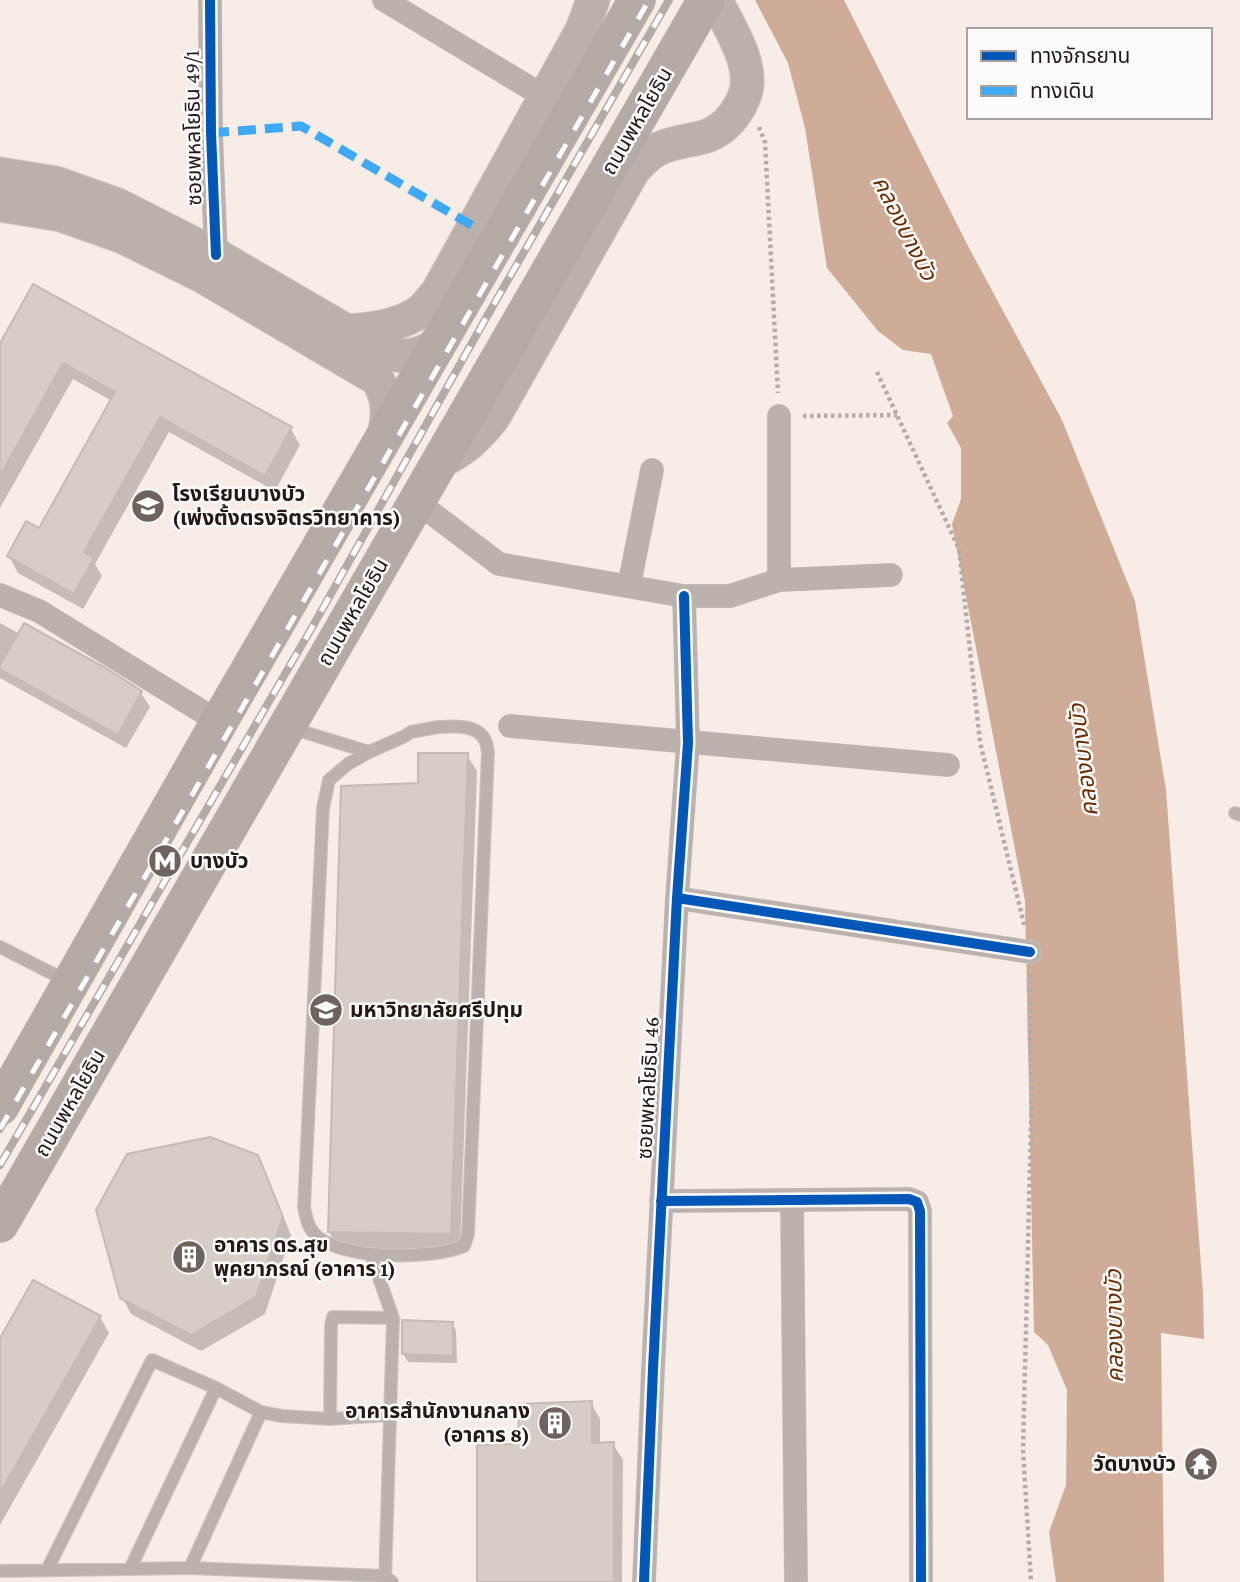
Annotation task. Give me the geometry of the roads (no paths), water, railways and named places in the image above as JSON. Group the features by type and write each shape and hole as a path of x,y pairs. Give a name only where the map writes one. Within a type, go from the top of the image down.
{"main road":[{"path":"0,1107 384,435 637,0"},
{"path":"348,331 376,328 402,321 423,309 437,293 582,30 589,3"},
{"path":"440,462 461,451 478,437 493,418 633,171 643,159 655,149 670,143 706,136 720,130 731,119 746,93 748,75 744,58 707,4"},
{"name":"ถนนพหลโยธิน","path":"0,1224 707,4"},
{"path":"0,174 56,183 118,205 170,246 348,331 389,354 406,357 423,354 436,345"},
{"path":"0,205 61,215 123,237 170,246"},
{"path":"209,266 377,379 385,391 388,406 384,435"}],"street":[{"name":"ซอยพหลโยธิน 49/1","path":"209,0 209,266"},
{"path":"384,0 545,97"},
{"path":"779,416 779,580"},
{"path":"629,586 652,470"},
{"path":"417,502 499,564 684,596 730,596 779,580 891,575"},
{"path":"0,595 39,611 219,722"},
{"name":"ซอยพหลโยธิน 46","path":"644,1582 677,898 688,743 684,596"},
{"path":"510,726 948,765"},
{"path":"677,898 1030,952"},
{"path":"662,1200 909,1199 917,1202 920,1211 921,1582"},
{"path":"792,1200 796,1582"}],"lane":[{"path":"288,724 307,733 369,752"},
{"path":"452,726 474,729 485,738 488,751 467,1241 464,1246 453,1251 437,1254 371,1255 344,1249 314,1234 304,1207 323,808 329,780 369,752 416,730 452,726"},
{"path":"0,947 71,983"},
{"path":"0,1571 190,1568 387,1580 393,1318 371,1255"},
{"path":"330,1419 333,1317 393,1318"},
{"path":"47,1570 152,1360 216,1388 261,1412 290,1418 330,1419 389,1415"},
{"path":"130,1569 216,1388"},
{"path":"190,1568 261,1412"}],"water":[{"name":"คลองบางบัว","path":"755,0 844,0 968,246 1062,420 1135,601 1166,790 1203,1293 1204,1339 1161,1333 1164,1582 1056,1582 1049,1532 1066,1485 1067,1390 1048,1345 1034,1332 1025,901 952,524 961,499 961,448 947,423 953,416 931,354 903,350 878,331 827,268 805,128 788,63"}],"railway":[{"path":"0,1129 649,0"},
{"path":"0,1165 314,624 669,0"}],"place":[{"name":"โรงเรียนบางบัว (เพ่งตั้งตรงจิตรวิทยาคาร)","path":"148,506"},
{"name":"บางบัว","path":"165,861"},
{"name":"มหาวิทยาลัยศรีปทุม","path":"326,1010"},
{"name":"อาคาร ดร.สุข พุคยาภรณ์ (อาคาร 1)","path":"189,1257"},
{"name":"อาคารสำนักงานกลาง (อาคาร 8)","path":"555,1423"},
{"name":"วัดบางบัว","path":"1201,1464"}]}
